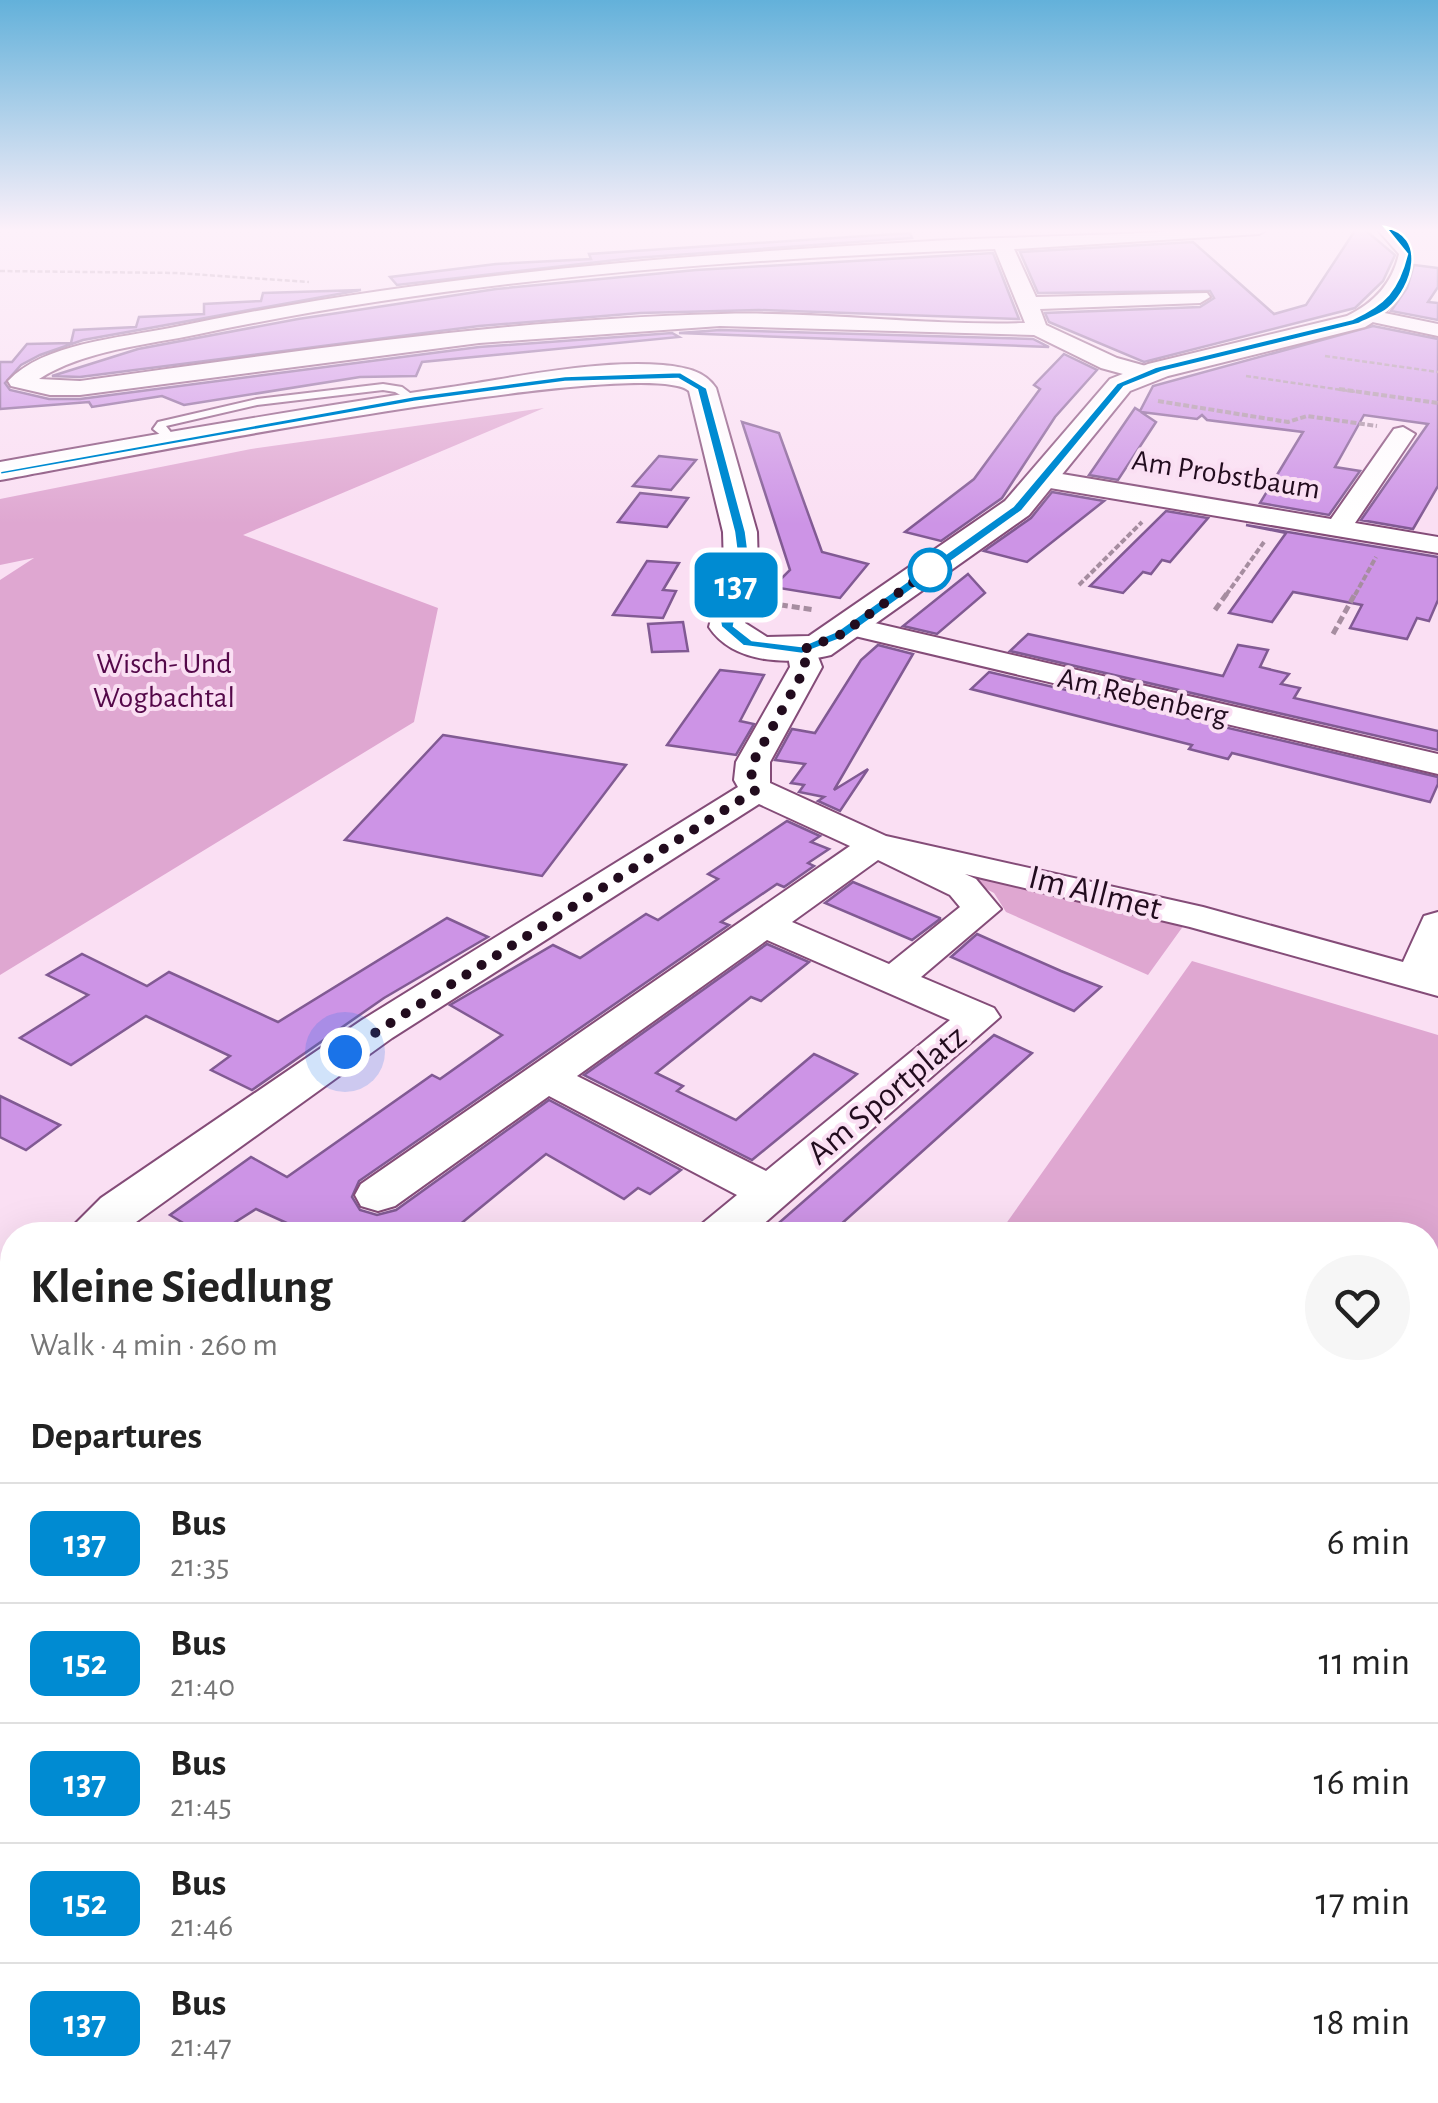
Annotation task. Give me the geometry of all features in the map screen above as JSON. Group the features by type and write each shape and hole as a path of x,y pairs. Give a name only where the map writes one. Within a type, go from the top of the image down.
{"street":[{"path":"26,380 40,368 121,344 205,327"},
{"path":"0,384 26,380 50,388 80,388 404,346 630,327"},
{"path":"908,327 978,331 1037,328 1108,363 1158,370"},
{"path":"0,471 414,399 649,373 680,376 697,383 705,397 742,544 726,617 728,627 748,644 802,650 830,641 1017,508 1112,394 1158,370 1326,327"},
{"name":"Am Probstbaum","path":"1339,527 1403,434"},
{"name":"Am Probstbaum","path":"1044,478 1438,545"},
{"name":"Am Rebenberg","path":"858,621 1438,764"},
{"path":"103,1222 377,1029 756,790 751,780 753,762 806,667 802,650"},
{"name":"Im Allmet","path":"756,790 876,845 1054,882 1428,981"},
{"path":"378,1195 876,845 963,887 982,909 896,978"},
{"name":"Am Sportplatz","path":"735,1222 979,1017 896,978 762,924"},
{"path":"1428,981 1438,924"},
{"path":"546,1077 770,1193"}],"path":[{"path":"1320,355 1438,372"},
{"path":"1158,370 1438,403"},
{"name":"Am Probstbaum","path":"1112,394 1288,422 1307,416 1403,434"},
{"path":"1079,585 1165,498"},
{"path":"1215,610 1282,518"},
{"path":"1334,634 1388,536"},
{"path":"732,598 858,621"}],"green space":[{"name":"Wisch- Und Wogbachtal","path":"544,408 243,535 438,608 414,722 0,975 0,580 34,558 0,565 0,499 251,449"},
{"path":"963,866 1184,925 1148,975 1006,912 994,893 958,874"},
{"path":"1192,961 1438,1035 1438,1222 1007,1222"}],"building":[{"path":"155,327 83,340 40,355 21,365 5,383 10,390 49,399 80,399 479,347 672,333 679,337 422,362 416,376 360,377 184,405 162,396 92,407 89,402 0,409 0,362 12,362 27,344 71,343 74,330"},
{"path":"255,327 470,327 80,377 52,376 138,349"},
{"path":"1061,327 1280,327 1144,362"},
{"path":"1369,327 1438,339 1438,486 1413,529 1361,520 1428,424 1364,415 1335,467 1360,471 1329,515 1260,503 1303,432 1207,420 1202,415 1197,419 1141,412 1156,422 1118,480 1089,475 1135,408 1140,411 1153,386"},
{"path":"720,330 1033,339 1049,347 679,333"},
{"path":"1064,354 1097,370 1055,417 1002,498 941,541 905,532 974,479 1040,389 1034,385"},
{"path":"742,422 779,433 822,552 868,564 840,598 773,587 790,570"},
{"path":"659,456 696,460 671,490 633,486"},
{"path":"1052,492 1104,501 1027,562 984,551 1031,518"},
{"path":"640,493 688,498 667,527 618,522"},
{"path":"1166,511 1208,518 1170,562 1162,560 1151,574 1143,572 1123,593 1090,586"},
{"path":"1246,525 1438,557 1438,600 1429,621 1417,618 1407,639 1350,628 1362,605 1293,592 1272,622 1229,613 1286,533"},
{"path":"647,561 679,563 663,590 676,591 663,618 613,615"},
{"path":"968,574 985,593 937,634 903,626"},
{"path":"683,622 688,651 652,652 648,624"},
{"path":"1028,634 1223,676 1238,645 1268,650 1260,667 1289,674 1281,684 1300,688 1294,698 1438,731 1438,750 1010,651"},
{"path":"878,645 913,654 834,790 868,769 840,811 818,801 824,797 799,792 804,785 791,783 805,764 775,760 792,729 815,733 861,660"},
{"path":"720,670 764,675 740,721 754,724 736,755 667,745"},
{"path":"989,672 1438,777 1438,784 1430,802 1232,753 1228,759 1189,749 1192,745 971,689"},
{"path":"443,735 626,765 542,876 345,840"},
{"path":"787,821 820,836 811,842 829,849 808,863 814,866 784,887 777,884 721,922 729,925 359,1181 352,1197 360,1210 377,1215 396,1210 549,1100 681,1170 650,1194 638,1188 624,1199 546,1154 463,1222 284,1222 256,1209 236,1222 182,1222 170,1215 251,1157 287,1177 432,1075 440,1079 502,1035 450,1005 553,945 580,958 646,914 658,920 718,879 708,874"},
{"path":"853,882 940,919 912,940 825,903"},
{"path":"447,918 488,937 384,998 252,1090 211,1070 230,1056 146,1016 71,1065 20,1038 88,995 47,975 82,954 147,986 169,972 278,1022"},
{"path":"977,934 1101,987 1074,1011 951,957"},
{"path":"767,944 809,962 761,1001 751,997 656,1073 683,1086 677,1091 736,1120 814,1054 857,1074 752,1160 584,1075"},
{"path":"994,1035 1032,1053 844,1222 780,1222"},
{"path":"0,1096 60,1125 26,1150 0,1137"}],"bus line":[{"name":"137","path":"0,471 414,399 565,379 649,373 690,378 702,388 705,397 740,532 743,555 726,617 728,627 748,644 802,650 842,634 1017,508 1120,385 1158,370 1335,327"}],"route":[{"path":"345,1052 756,790 751,780 753,762 806,667 802,650 842,634 930,570"}]}
